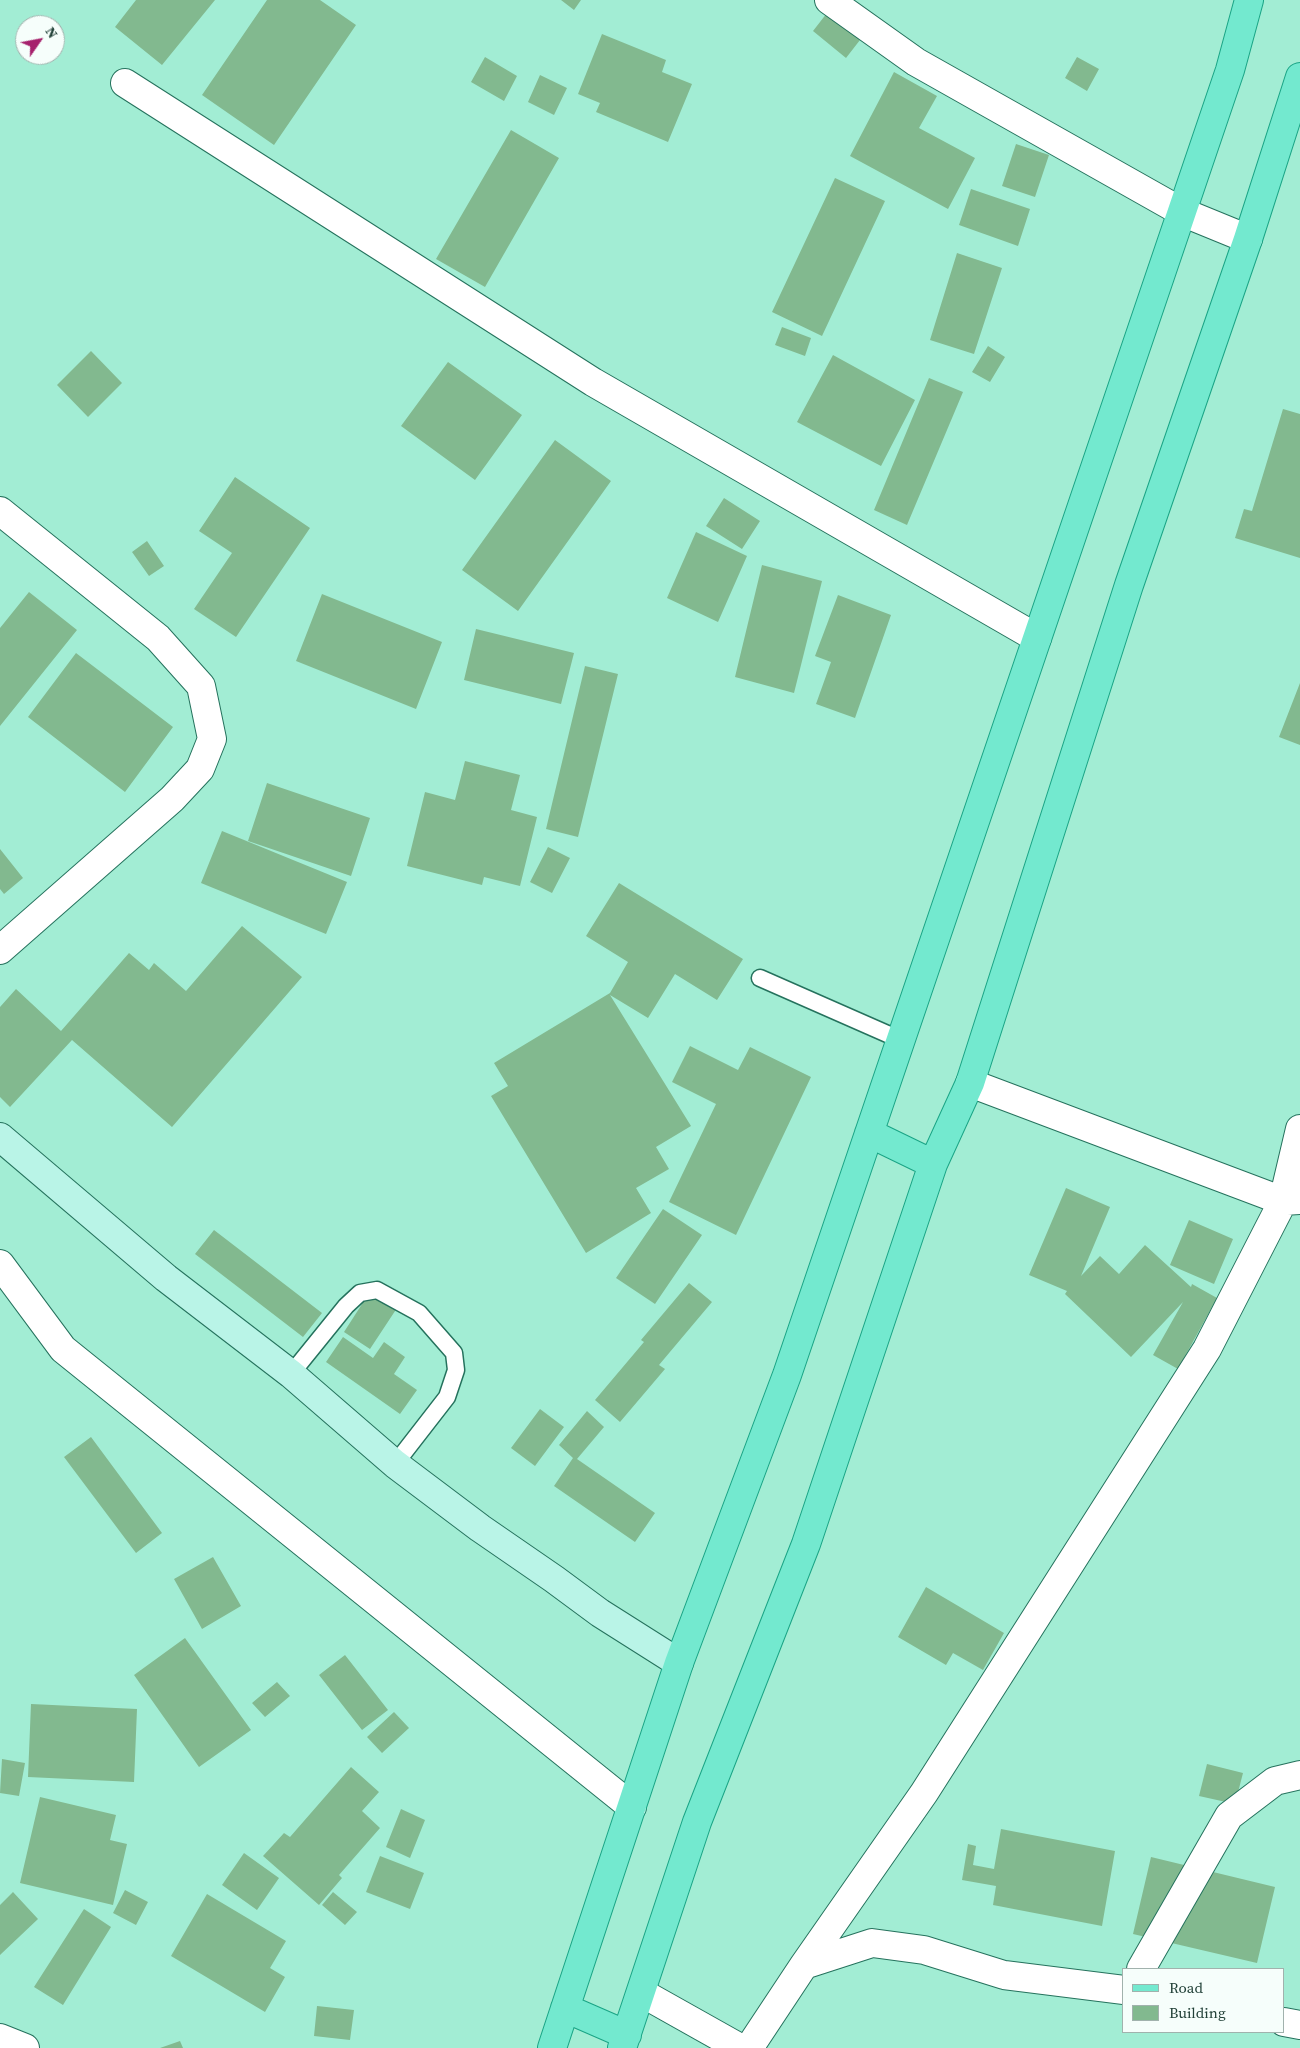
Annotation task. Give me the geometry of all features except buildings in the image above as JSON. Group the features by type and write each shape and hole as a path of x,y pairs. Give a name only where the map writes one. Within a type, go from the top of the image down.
{"main road":[{"path":"552,2048 679,1664 787,1375 1038,638 1230,70 1249,0"},
{"path":"565,2008 624,2042 642,1993 697,1822 806,1544 934,1164 970,1083 1129,585 1248,239 1300,77"},
{"path":"869,1133 934,1164"}],"street":[{"path":"829,0 916,62 1182,212 1248,239"},
{"path":"125,83 593,382 1038,638"},
{"path":"0,511 158,638 201,686 212,739 200,769 172,799 0,950"},
{"path":"970,1083 1292,1200"},
{"path":"749,2048 804,1965 924,1793 1207,1349 1292,1200 1300,1129"},
{"path":"0,1137 166,1278 291,1374 395,1464 480,1528 600,1613 679,1664"},
{"path":"0,1264 63,1349 632,1807"},
{"path":"1142,1968 1229,1816 1275,1781 1300,1775"},
{"path":"804,1965 872,1943 924,1950 1004,1975 1122,1990"},
{"path":"642,1993 740,2048"},
{"path":"1285,2022 1300,2025"},
{"path":"0,2038 25,2048"}],"lane":[{"path":"760,978 901,1040"},
{"path":"291,1374 346,1306 360,1293 377,1290 419,1313 454,1353 456,1370 447,1397 395,1464"}]}
